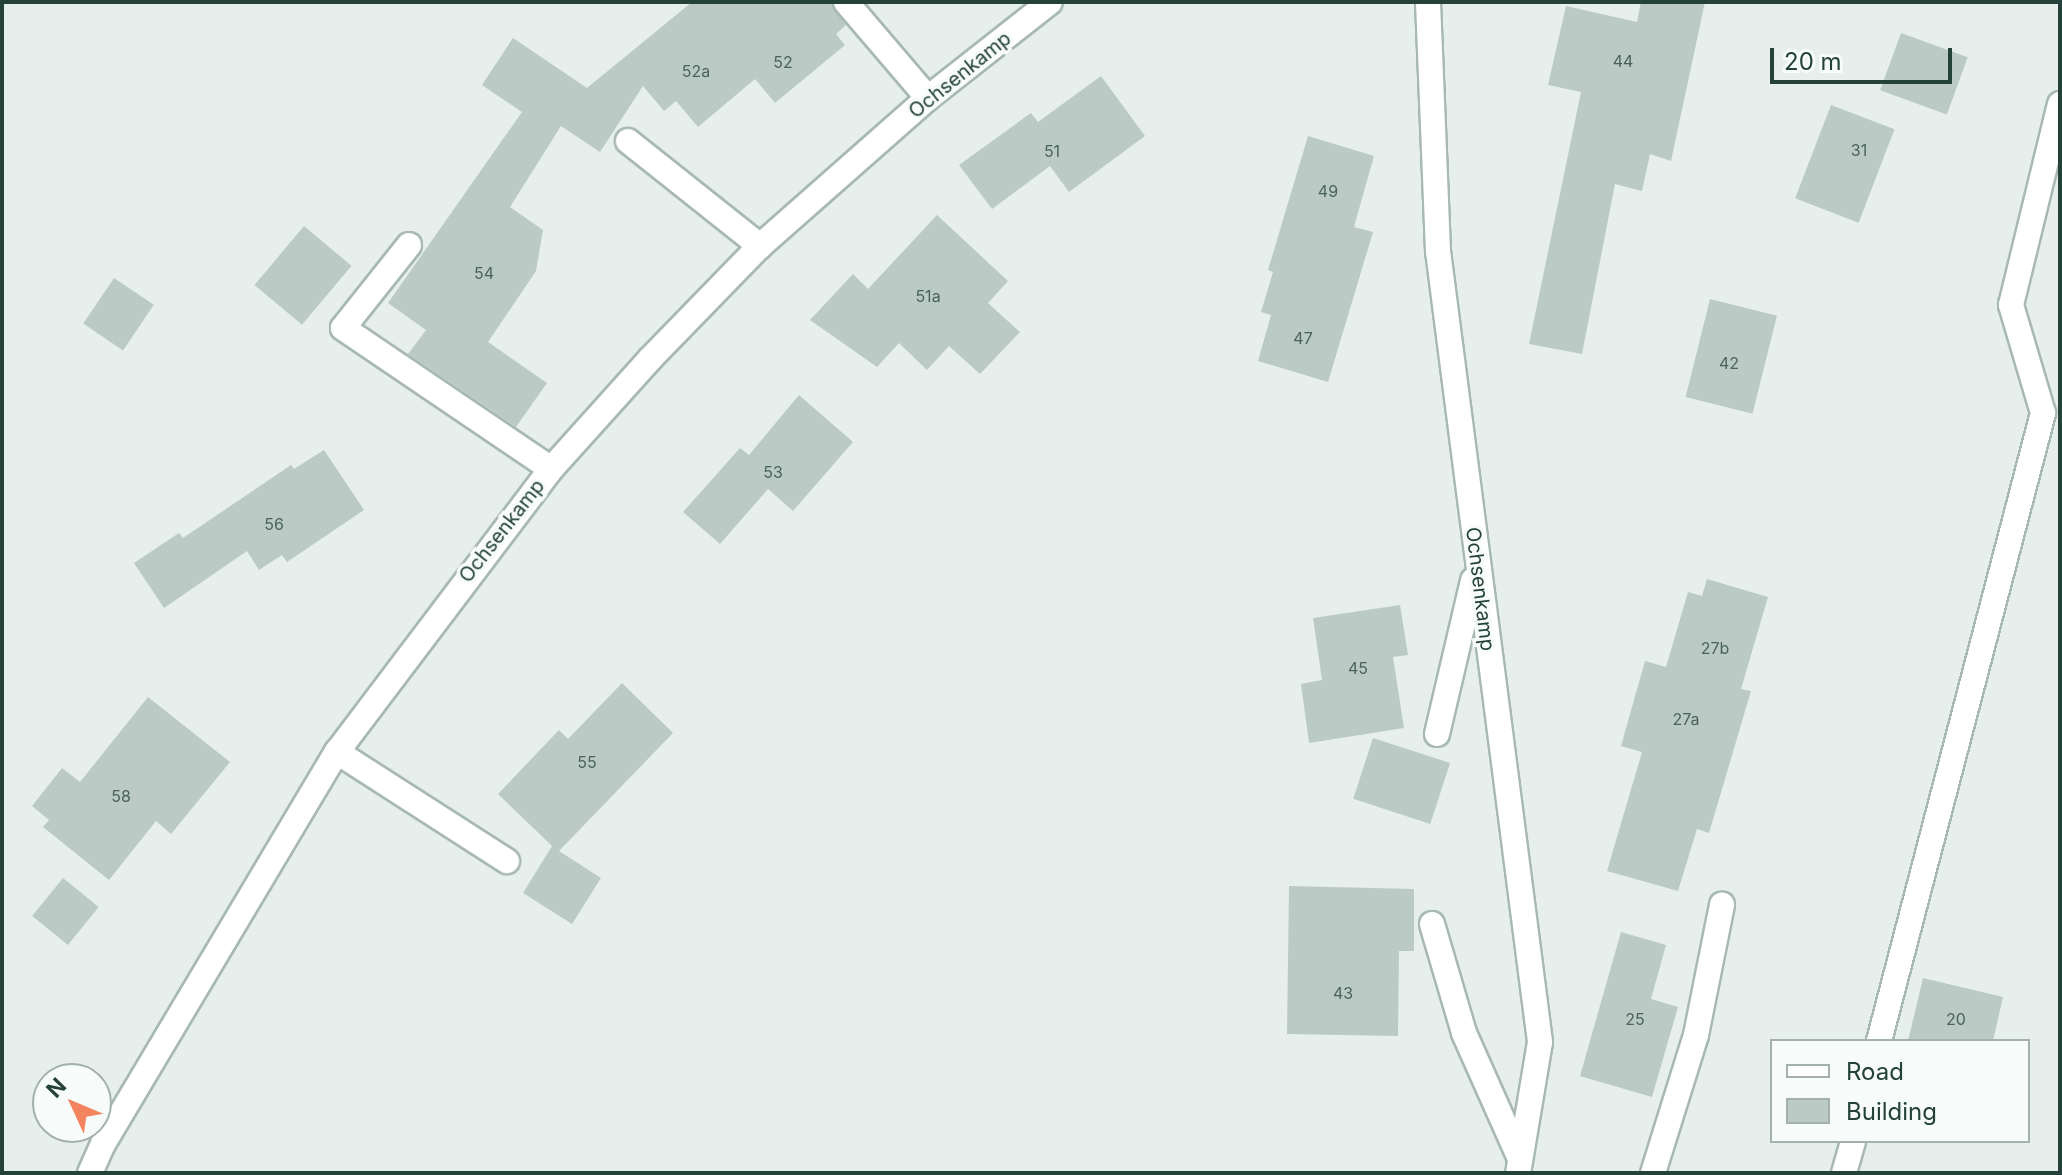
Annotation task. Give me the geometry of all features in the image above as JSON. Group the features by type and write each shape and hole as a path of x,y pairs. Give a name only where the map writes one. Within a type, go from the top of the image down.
{"street":[{"path":"846,2 928,98"},
{"name":"Ochsenkamp","path":"90,1173 103,1144 337,752 551,469 650,359 760,246 928,98 1050,2"},
{"name":"Ochsenkamp","path":"1428,2 1438,251 1476,566 1540,1042 1519,1166"},
{"path":"1880,1039 2043,413 2011,305 2060,104"},
{"path":"628,141 760,246"},
{"path":"409,245 343,328 551,469"},
{"path":"1437,734 1476,566"},
{"path":"337,752 507,861"},
{"path":"1653,1173 1696,1035 1722,905"},
{"path":"1432,924 1464,1033 1519,1166"},
{"path":"1844,1173 1852,1143"}],"building":[{"path":"692,2 831,2 846,25 836,34 845,45 775,103 755,79 698,127 676,101 664,111 643,86 600,152 561,126 510,207 543,230 536,271 488,342 547,383 516,427 408,354 426,330 388,303 522,112 482,85 513,38 587,88"},
{"path":"1641,2 1705,2 1671,161 1650,154 1642,191 1615,184 1582,354 1529,344 1581,92 1548,85 1566,6 1637,22"},
{"path":"1901,33 1968,57 1947,115 1880,90"},
{"path":"1101,76 1145,136 1069,192 1050,166 992,209 959,165 1031,113 1038,122"},
{"path":"1831,105 1894,129 1859,223 1795,198"},
{"path":"1308,136 1374,156 1354,227 1373,232 1328,382 1258,361 1271,315 1261,312 1273,272 1268,270"},
{"path":"937,215 1008,281 988,303 1020,332 980,374 949,346 927,370 899,343 877,367 810,320 853,274 868,289"},
{"path":"304,226 351,266 302,325 255,285"},
{"path":"114,278 154,305 123,350 83,324"},
{"path":"1710,299 1777,316 1753,414 1686,397"},
{"path":"799,395 853,442 793,511 768,489 720,544 683,512 740,448 749,455"},
{"path":"324,450 364,510 287,562 282,555 259,570 247,551 164,608 134,563 179,533 183,538 291,465 294,469"},
{"path":"1707,579 1768,597 1741,689 1751,691 1709,833 1697,829 1678,891 1607,871 1642,752 1621,746 1645,661 1666,667 1688,592 1702,596"},
{"path":"1400,605 1408,655 1393,657 1404,728 1309,743 1301,684 1322,680 1313,618"},
{"path":"622,683 673,733 559,851 601,878 572,924 523,893 552,846 498,794 559,730 568,739"},
{"path":"148,697 230,762 171,834 156,821 109,880 43,827 49,820 32,806 62,768 80,782"},
{"path":"1373,738 1450,763 1430,824 1353,799"},
{"path":"63,878 99,907 68,945 32,916"},
{"path":"1289,886 1414,889 1414,951 1399,951 1398,1036 1287,1034"},
{"path":"1621,932 1666,945 1651,999 1678,1007 1652,1097 1580,1076"},
{"path":"1923,978 2003,997 1993,1039 1908,1039"}]}
